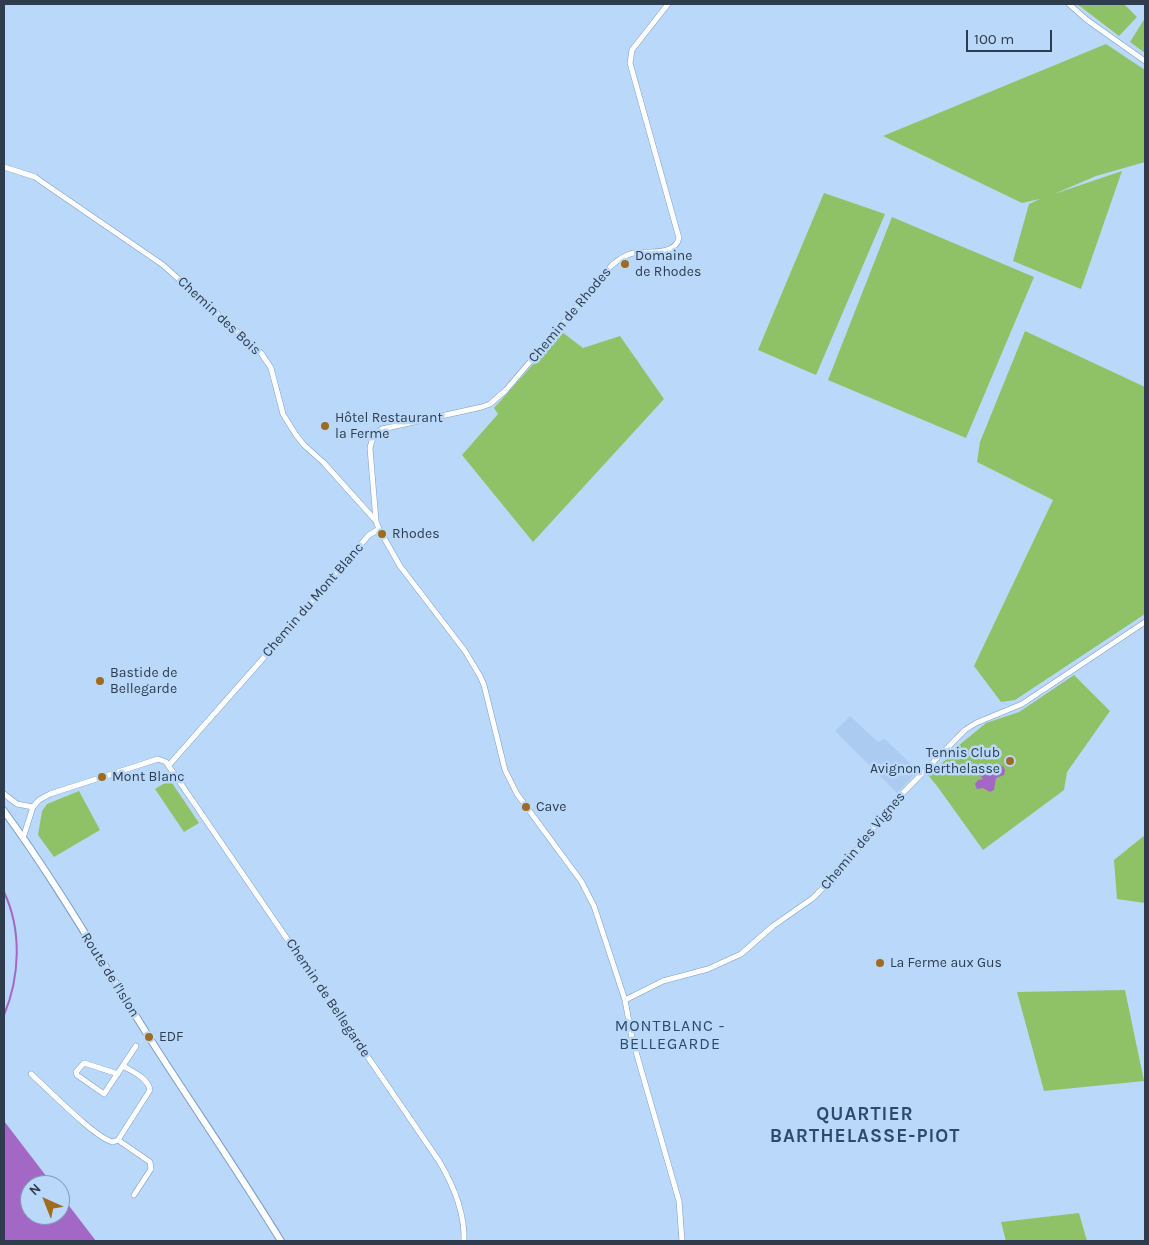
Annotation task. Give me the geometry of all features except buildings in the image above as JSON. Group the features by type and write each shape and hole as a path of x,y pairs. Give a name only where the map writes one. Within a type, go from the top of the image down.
{"street":[{"name":"Chemin de Rhodes","path":"379,529 376,521 370,448 376,433 382,429 490,404 506,390 619,259 632,253 672,250 678,243 679,238 630,63 632,50 668,4"},
{"path":"1069,4 1087,20 1145,61"},
{"name":"Chemin des Bois","path":"4,167 42,182 163,265 261,353 271,368 283,414 296,435 376,521"},
{"name":"Chemin du Mont Blanc","path":"169,765 345,562 369,536 379,529 400,566 465,651 480,676 509,781 588,892 625,1000"},
{"name":"Chemin des Vignes","path":"625,1000 663,981 708,969 741,954 773,926 822,890 858,850 886,810 965,730 976,723 1022,704 1145,622"},
{"path":"23,838 33,807 39,800 50,794 158,759 169,765"},
{"name":"Chemin de Bellegarde","path":"169,765 439,1161 457,1198 464,1228 464,1241"},
{"path":"4,794 17,804 33,807"},
{"name":"Route de l'Islon","path":"4,811 280,1241"},
{"path":"625,1000 632,1038 679,1201 682,1241"},
{"path":"118,1074 84,1063 76,1072 77,1075 104,1094 124,1066 136,1046"},
{"path":"31,1074 93,1130 109,1142 113,1142 118,1140 150,1090 145,1080 124,1066"},
{"path":"118,1140 150,1162 151,1165 151,1169 134,1195"}],"shaded area":[{"path":"850,716 878,742 884,739 887,741 918,771 897,793 835,731"},
{"path":"998,764 1004,767 1005,771 1004,775 996,778 994,790 990,792 983,788 977,789 975,784 978,780 983,779 981,777 982,773 992,775 994,773 992,767"},
{"path":"4,1121 45,1175 20,1175 20,1225 70,1225 70,1207 96,1241 4,1241"}],"green space":[{"path":"1077,4 1124,4 1137,17 1119,36"},
{"path":"1145,18 1145,53 1130,42"},
{"path":"1106,44 1145,70 1145,162 1096,176 1054,194 1122,171 1081,289 1013,261 1029,204 1040,199 1022,203 883,136"},
{"path":"824,193 885,214 816,375 758,350"},
{"path":"892,217 1034,277 966,438 828,380"},
{"path":"1025,331 1145,387 1145,614 1015,700 1001,702 974,666 1053,500 977,462 980,442"},
{"path":"562,332 583,348 620,336 664,399 533,542 462,455 498,414 494,408"},
{"name":"Tennis Club Avignon Berthelasse","path":"1074,675 1110,711 1067,772 1064,790 983,850 928,775 955,752 952,751 986,723 1019,712"},
{"path":"170,780 199,823 184,832 155,789"},
{"path":"79,791 100,830 54,857 38,835 42,811 47,804"},
{"path":"1145,835 1145,903 1117,899 1114,860"},
{"path":"1125,990 1144,1081 1044,1091 1017,992"},
{"path":"1079,1213 1087,1241 1006,1241 1001,1222"}],"waterway":[{"path":"4,892 14,922 17,954 13,985 4,1015"}],"place":[{"name":"Domaine de Rhodes","path":"625,264"},
{"name":"Hôtel Restaurant la Ferme","path":"325,426"},
{"name":"Rhodes","path":"382,534"},
{"name":"Bastide de Bellegarde","path":"100,681"},
{"name":"Tennis Club Avignon Berthelasse","path":"1010,761"},
{"name":"Mont Blanc","path":"102,777"},
{"name":"Cave","path":"526,807"},
{"name":"La Ferme aux Gus","path":"880,963"},
{"name":"EDF","path":"149,1037"}],"district":[{"name":"MONTBLANC - BELLEGARDE","path":"670,1035"},
{"name":"QUARTIER BARTHELASSE-PIOT","path":"865,1126"}]}
